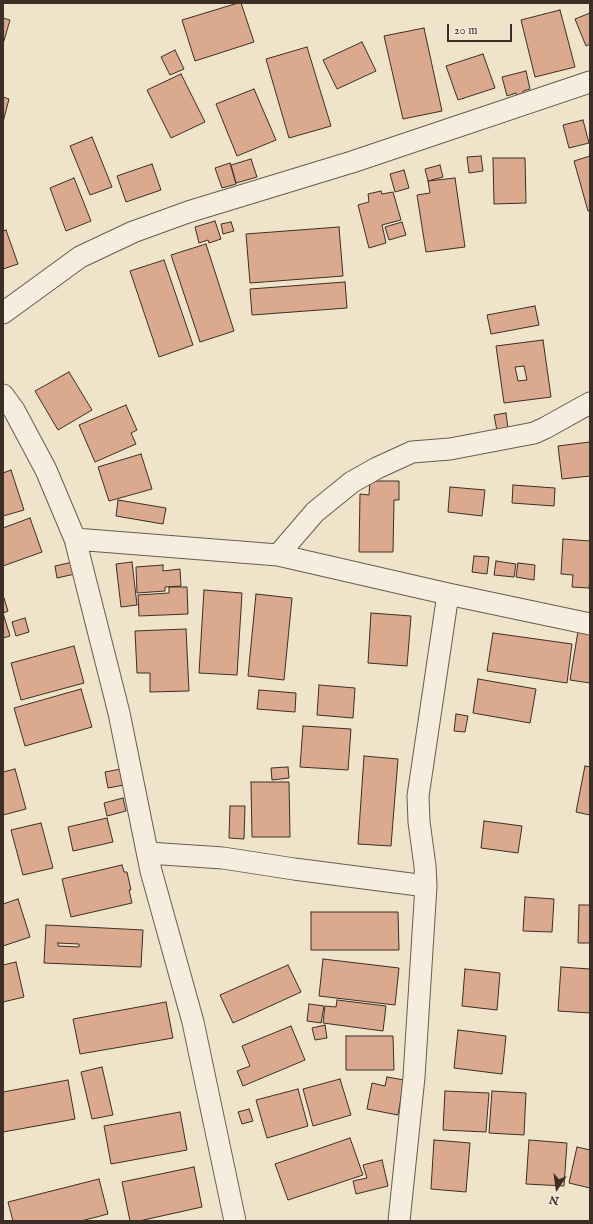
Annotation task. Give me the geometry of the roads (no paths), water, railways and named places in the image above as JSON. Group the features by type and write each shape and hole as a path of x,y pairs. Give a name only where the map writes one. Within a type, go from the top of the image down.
{"street":[{"path":"3,313 80,257 133,232 188,212 352,162 590,82"},
{"path":"3,395 14,410 46,470 75,539 119,713 151,871 193,1022 235,1221"},
{"path":"278,555 315,512 352,482 377,468 412,452 450,449 534,433 590,403"},
{"path":"75,539 278,555 448,594 590,624"},
{"path":"399,1221 414,1077 426,886 419,822 418,796 448,594"},
{"path":"148,853 223,858 426,886"}]}
